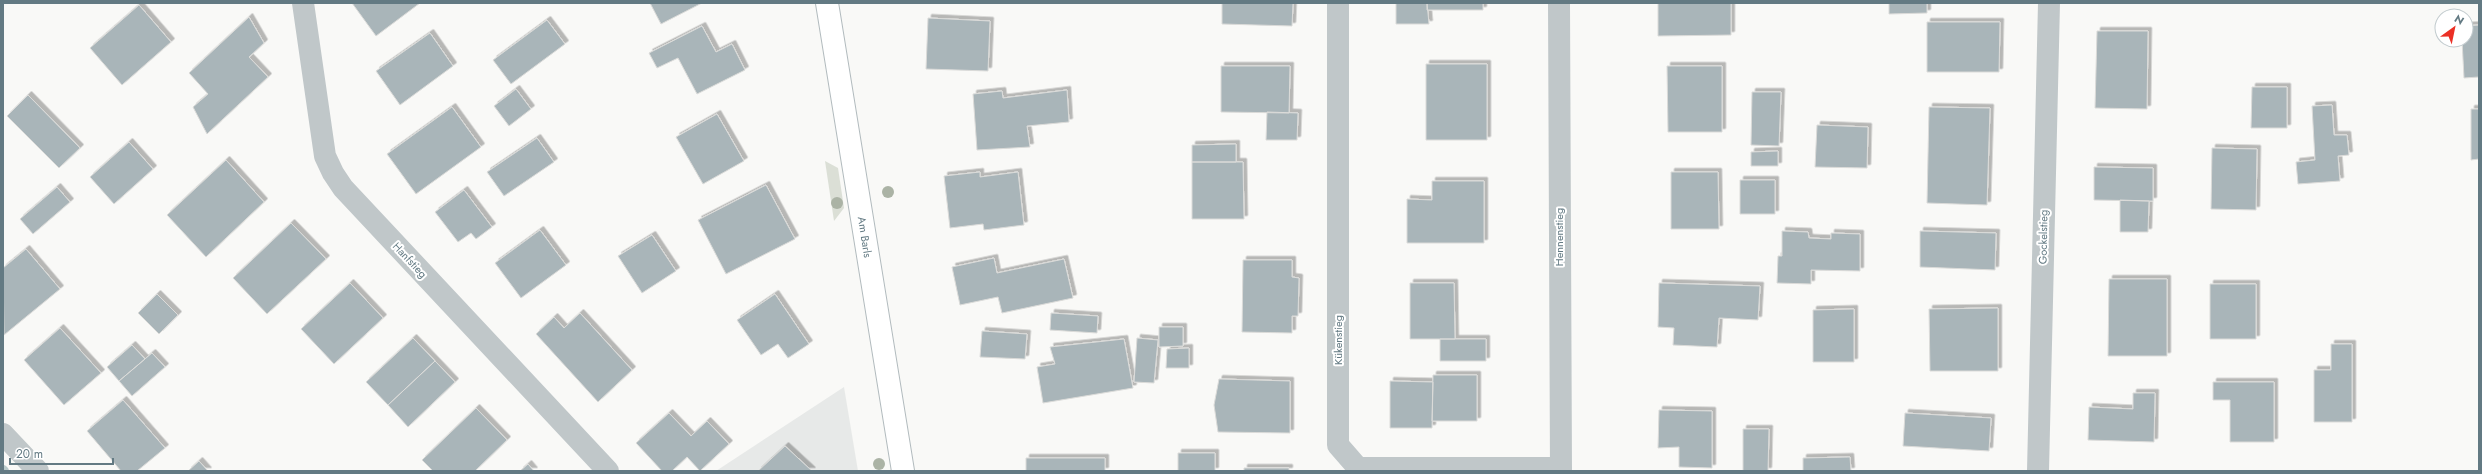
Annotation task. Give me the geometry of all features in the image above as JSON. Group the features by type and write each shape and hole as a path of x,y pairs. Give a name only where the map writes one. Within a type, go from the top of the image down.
{"street":[{"name":"Hanfstieg","path":"303,3 325,156 332,173 343,188 608,471"},
{"name":"Am Barls","path":"827,3 903,471"},
{"name":"Kükenstieg","path":"1338,3 1338,445 1358,468 1561,469"},
{"name":"Hennenstieg","path":"1559,3 1561,469"},
{"name":"Gockelstieg","path":"2038,471 2049,3"},
{"path":"3,434 38,471"}],"shaded area":[{"path":"825,161 838,168 844,208 834,221"},
{"path":"844,387 858,471 716,471"}],"building":[{"path":"352,3 420,3 376,36"},
{"path":"650,3 702,3 661,24"},
{"path":"1222,3 1293,3 1292,26 1222,24"},
{"path":"1396,3 1427,3 1429,24 1396,24"},
{"path":"1427,3 1483,3 1483,10 1427,10"},
{"path":"1658,3 1731,3 1731,35 1658,36"},
{"path":"1889,3 1927,3 1927,13 1889,14"},
{"path":"139,5 171,42 122,85 90,48"},
{"path":"249,17 264,43 249,57 268,77 207,134 193,107 208,94 189,73"},
{"path":"928,18 990,21 988,71 926,69"},
{"path":"547,20 565,44 511,84 493,60"},
{"path":"1927,22 2000,22 1999,72 1927,72"},
{"path":"2474,25 2479,25 2479,77 2464,78 2462,48 2474,48"},
{"path":"702,26 716,52 732,44 745,70 697,94 678,58 657,68 649,53"},
{"path":"2097,31 2148,31 2147,109 2095,108"},
{"path":"430,33 453,66 400,105 376,71"},
{"path":"1426,64 1487,64 1487,140 1426,140"},
{"path":"1221,66 1290,66 1289,113 1221,112"},
{"path":"1667,66 1722,66 1722,132 1668,132"},
{"path":"2252,87 2287,87 2287,128 2251,128"},
{"path":"516,89 531,109 509,126 494,106"},
{"path":"1067,90 1069,122 1027,126 1030,147 977,150 973,94 1002,91 1003,98"},
{"path":"1752,92 1781,92 1779,146 1751,145"},
{"path":"28,95 80,148 59,168 7,116"},
{"path":"2332,105 2334,135 2347,135 2349,155 2338,156 2340,181 2298,184 2296,162 2315,160 2312,106"},
{"path":"452,107 481,147 416,194 387,154"},
{"path":"1929,107 1990,108 1987,205 1927,203"},
{"path":"2471,109 2479,109 2479,159 2471,160"},
{"path":"1267,112 1298,113 1297,140 1266,140"},
{"path":"717,114 744,161 703,184 676,137"},
{"path":"1817,125 1868,127 1867,168 1815,167"},
{"path":"537,138 554,162 504,196 487,172"},
{"path":"129,142 153,169 114,204 90,177"},
{"path":"1236,144 1236,162 1192,162 1192,145"},
{"path":"2212,148 2257,149 2256,210 2211,209"},
{"path":"1778,151 1778,166 1751,166 1751,152"},
{"path":"226,160 264,202 206,257 167,215"},
{"path":"1192,162 1243,162 1244,219 1192,219"},
{"path":"2094,167 2153,168 2153,201 2094,200"},
{"path":"980,172 980,177 1018,172 1024,225 984,230 983,224 950,228 944,176"},
{"path":"1671,172 1718,172 1719,229 1671,229"},
{"path":"1740,180 1775,180 1775,214 1740,214"},
{"path":"1432,181 1484,181 1484,243 1407,243 1407,199 1432,200"},
{"path":"766,185 795,239 726,274 698,220"},
{"path":"57,187 70,202 33,234 20,219"},
{"path":"464,190 492,227 476,239 471,233 458,242 435,212"},
{"path":"2120,200 2149,201 2148,232 2120,232"},
{"path":"291,223 326,259 267,314 233,278"},
{"path":"540,230 566,265 521,298 495,263"},
{"path":"1782,231 1808,232 1809,238 1831,239 1831,233 1860,234 1860,271 1811,270 1811,284 1777,283 1778,256 1782,256"},
{"path":"1920,231 1996,233 1995,270 1920,267"},
{"path":"652,235 676,271 642,293 618,256"},
{"path":"26,249 60,289 4,335 3,268"},
{"path":"994,258 997,273 1064,259 1073,298 1002,313 998,297 960,305 952,267"},
{"path":"1243,260 1292,260 1292,277 1299,278 1298,316 1292,316 1292,333 1242,332"},
{"path":"2109,279 2167,279 2167,356 2108,356"},
{"path":"350,283 383,318 334,364 301,329"},
{"path":"1410,283 1454,283 1455,339 1410,339"},
{"path":"1659,283 1760,286 1758,320 1719,318 1717,347 1673,345 1674,328 1658,327"},
{"path":"2210,284 2256,284 2256,339 2210,339"},
{"path":"157,294 178,315 159,334 138,313"},
{"path":"775,294 809,344 788,358 778,344 761,355 737,320"},
{"path":"1998,308 1998,371 1930,371 1929,309"},
{"path":"1854,309 1854,362 1813,362 1813,310"},
{"path":"580,313 632,370 598,402 536,334 554,317 564,328"},
{"path":"1051,313 1098,316 1097,333 1050,330"},
{"path":"1159,327 1183,327 1183,346 1159,347"},
{"path":"60,328 101,373 64,405 24,360"},
{"path":"982,331 1027,334 1025,359 980,357"},
{"path":"413,338 435,361 388,405 366,382"},
{"path":"1137,338 1158,340 1154,383 1134,382"},
{"path":"1124,339 1133,388 1043,403 1037,367 1055,364 1050,347"},
{"path":"1440,339 1486,339 1486,361 1440,361"},
{"path":"2331,344 2352,344 2352,422 2314,422 2314,370 2331,370"},
{"path":"132,345 145,359 119,381 107,367"},
{"path":"1189,348 1189,368 1166,368 1167,349"},
{"path":"152,353 165,367 132,396 119,381"},
{"path":"435,361 455,382 408,427 388,405"},
{"path":"1433,375 1477,375 1477,421 1432,421"},
{"path":"1219,379 1290,381 1290,433 1218,432 1214,405"},
{"path":"1390,381 1433,382 1432,428 1390,428"},
{"path":"2213,382 2274,382 2274,442 2230,442 2230,400 2213,400"},
{"path":"2133,393 2155,393 2154,442 2088,440 2089,407 2133,409"},
{"path":"123,400 165,448 137,471 121,471 87,431"},
{"path":"476,408 507,440 475,471 433,471 422,460"},
{"path":"1659,410 1712,411 1712,468 1679,467 1679,447 1658,448"},
{"path":"669,413 691,436 707,421 729,444 700,471 687,457 672,471 662,471 636,443"},
{"path":"1905,413 1991,418 1989,451 1903,446"},
{"path":"1743,429 1769,429 1768,471 1743,471"},
{"path":"785,446 812,471 758,471"},
{"path":"1178,453 1215,453 1215,471 1178,471"},
{"path":"1850,457 1851,471 1803,471 1803,458"},
{"path":"1026,458 1105,458 1105,471 1026,471"},
{"path":"199,461 208,471 188,471"},
{"path":"528,464 534,471 520,471"},
{"path":"1244,468 1289,468 1289,471 1244,471"}]}
